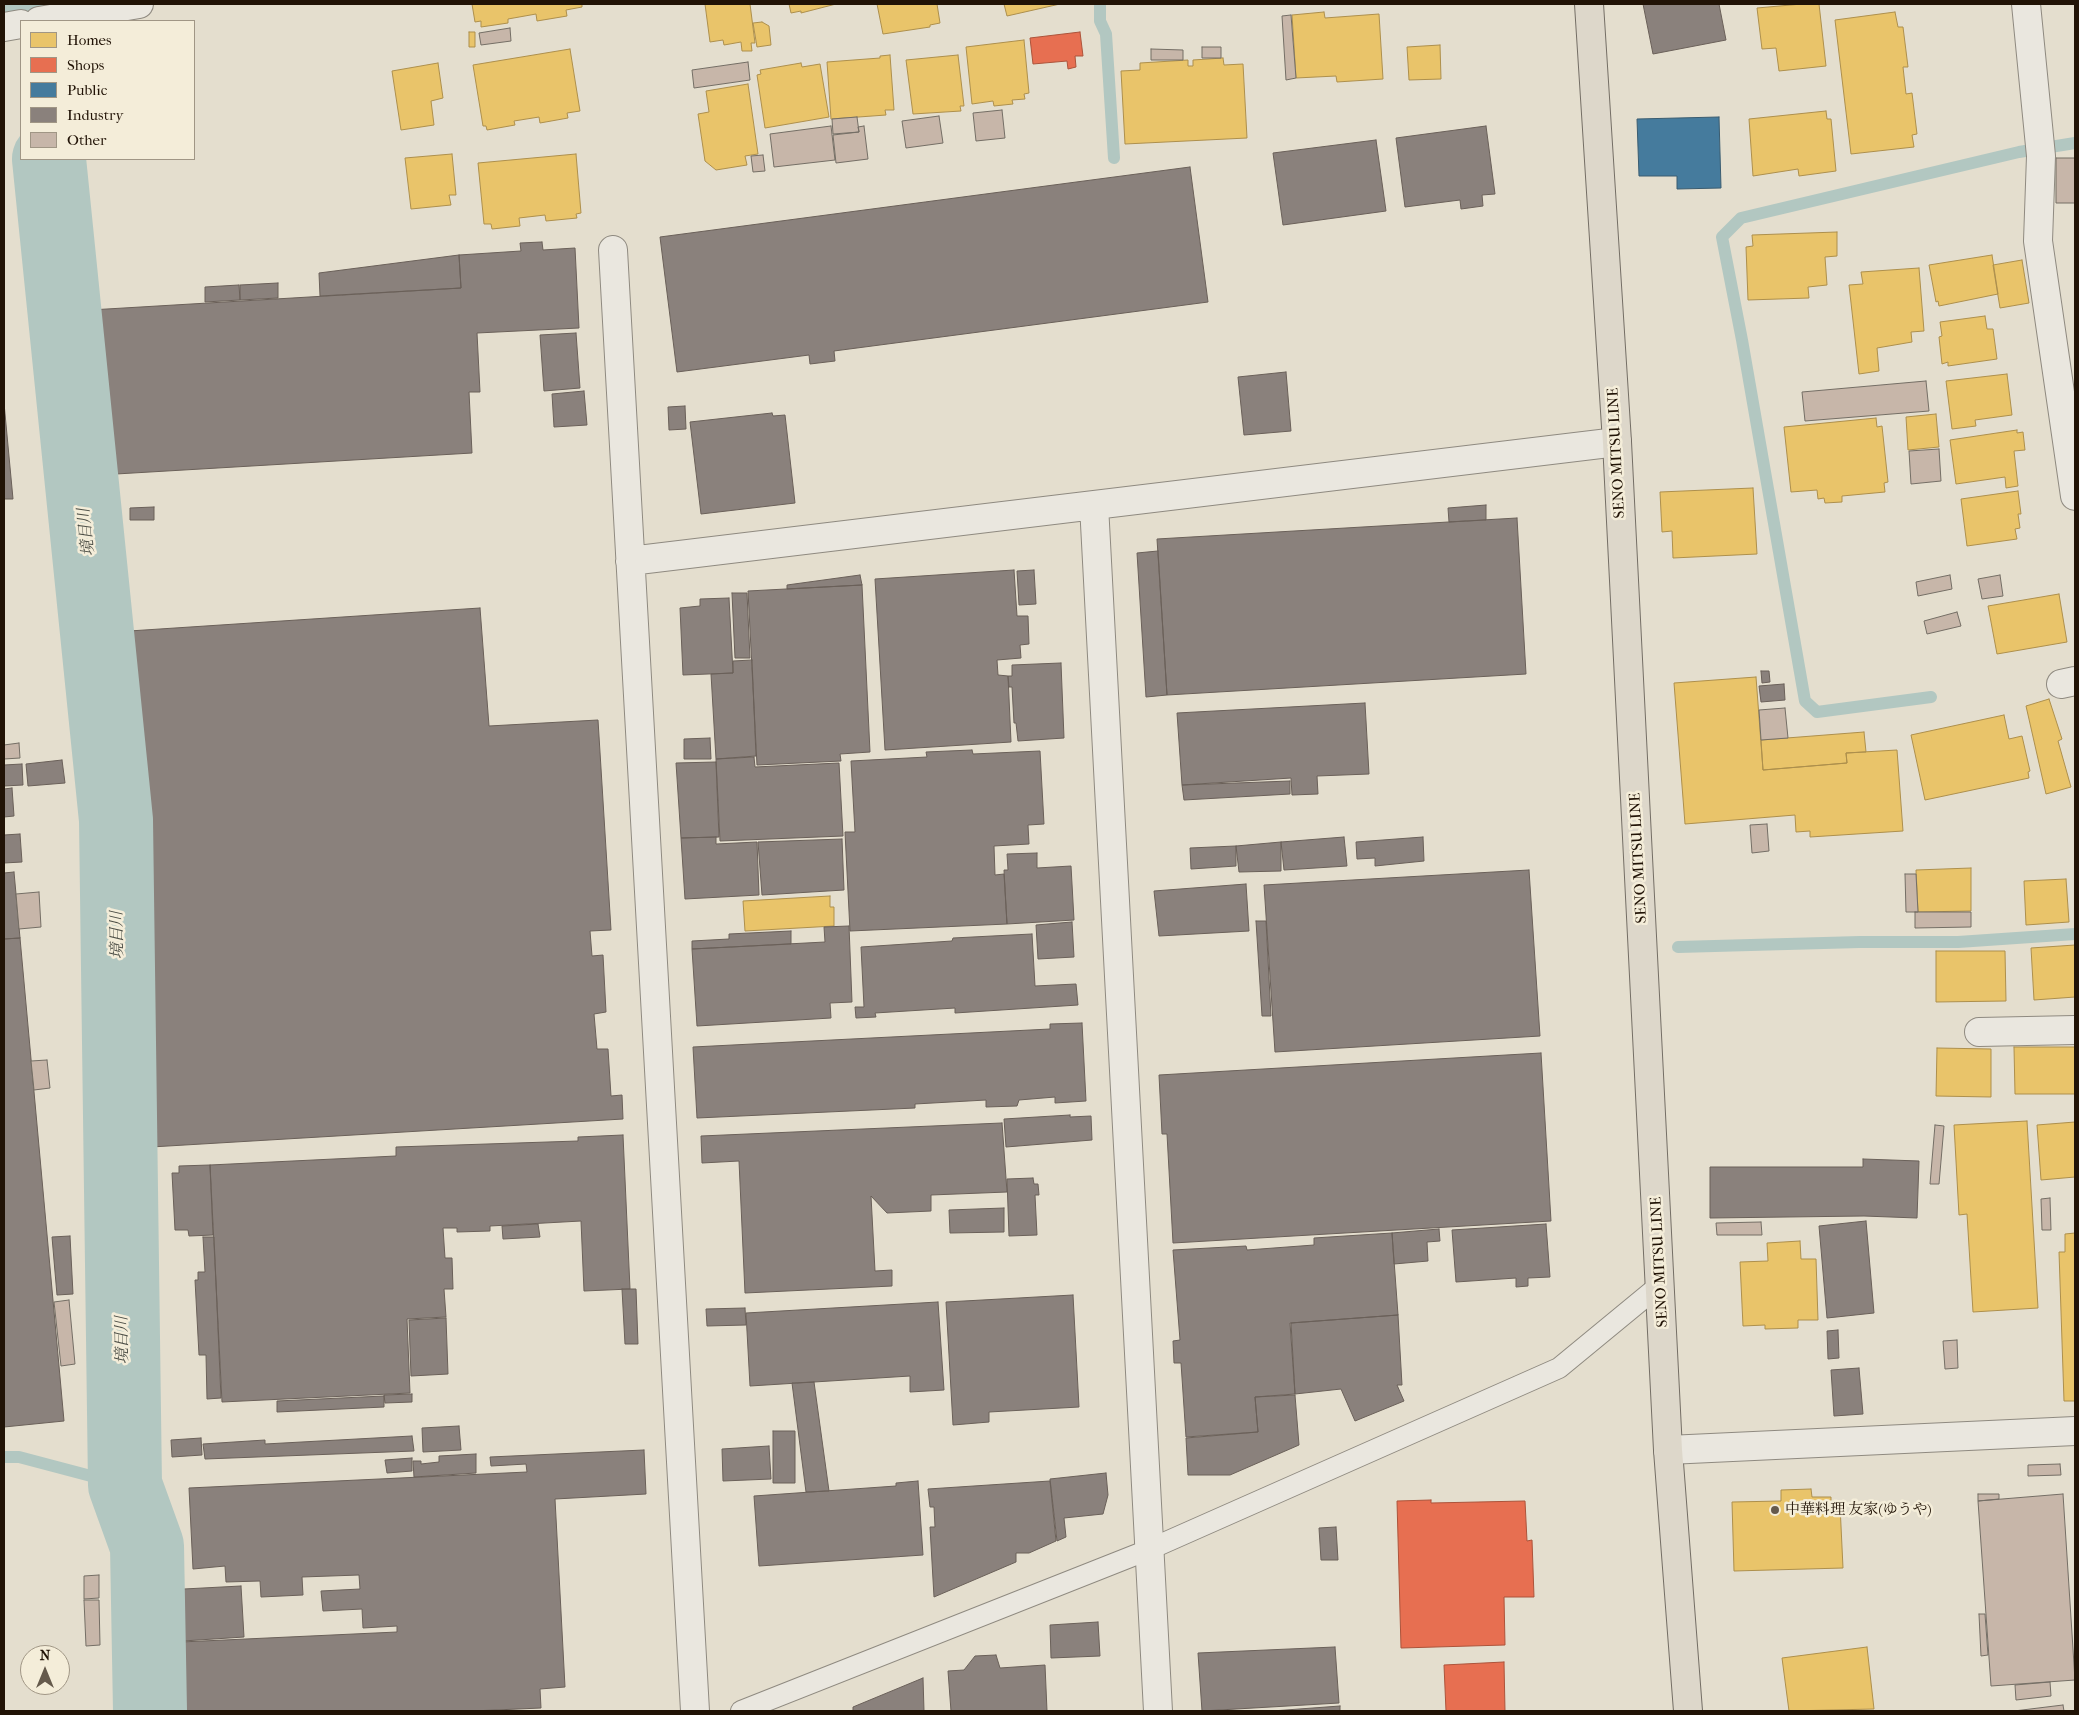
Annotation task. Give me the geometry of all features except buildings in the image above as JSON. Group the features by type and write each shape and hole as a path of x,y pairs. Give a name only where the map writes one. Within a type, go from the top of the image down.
{"main road":[{"name":"SENO MITSU LINE","path":"1589,4 1617,442 1668,1450 1688,1711"}],"street":[{"path":"47,20 139,4"},
{"path":"2026,4 2040,148 2038,241 2075,496"},
{"path":"4,27 20,24"},
{"path":"613,250 695,1711"},
{"path":"630,561 1617,442"},
{"path":"1094,505 1158,1711"},
{"path":"1979,1032 2075,1030"},
{"path":"1668,1450 2075,1431"}],"lane":[{"path":"741,1711 1148,1550 1559,1368 1661,1284"}],"waterway":[{"path":"4,9 49,4"},
{"path":"1100,4 1100,21 1106,34 1114,158"},
{"path":"1931,697 1817,712 1805,701 1742,340 1722,237 1741,218 2019,152 2075,143"},
{"name":"境目川","path":"49,160 116,820 125,1485 147,1546 150,1711"},
{"path":"1678,947 1860,942 1958,942 2075,934"},
{"path":"4,1457 19,1457 125,1485"}],"place":[{"name":"中華料理 友家(ゆうや)","path":"1775,1510"}]}
